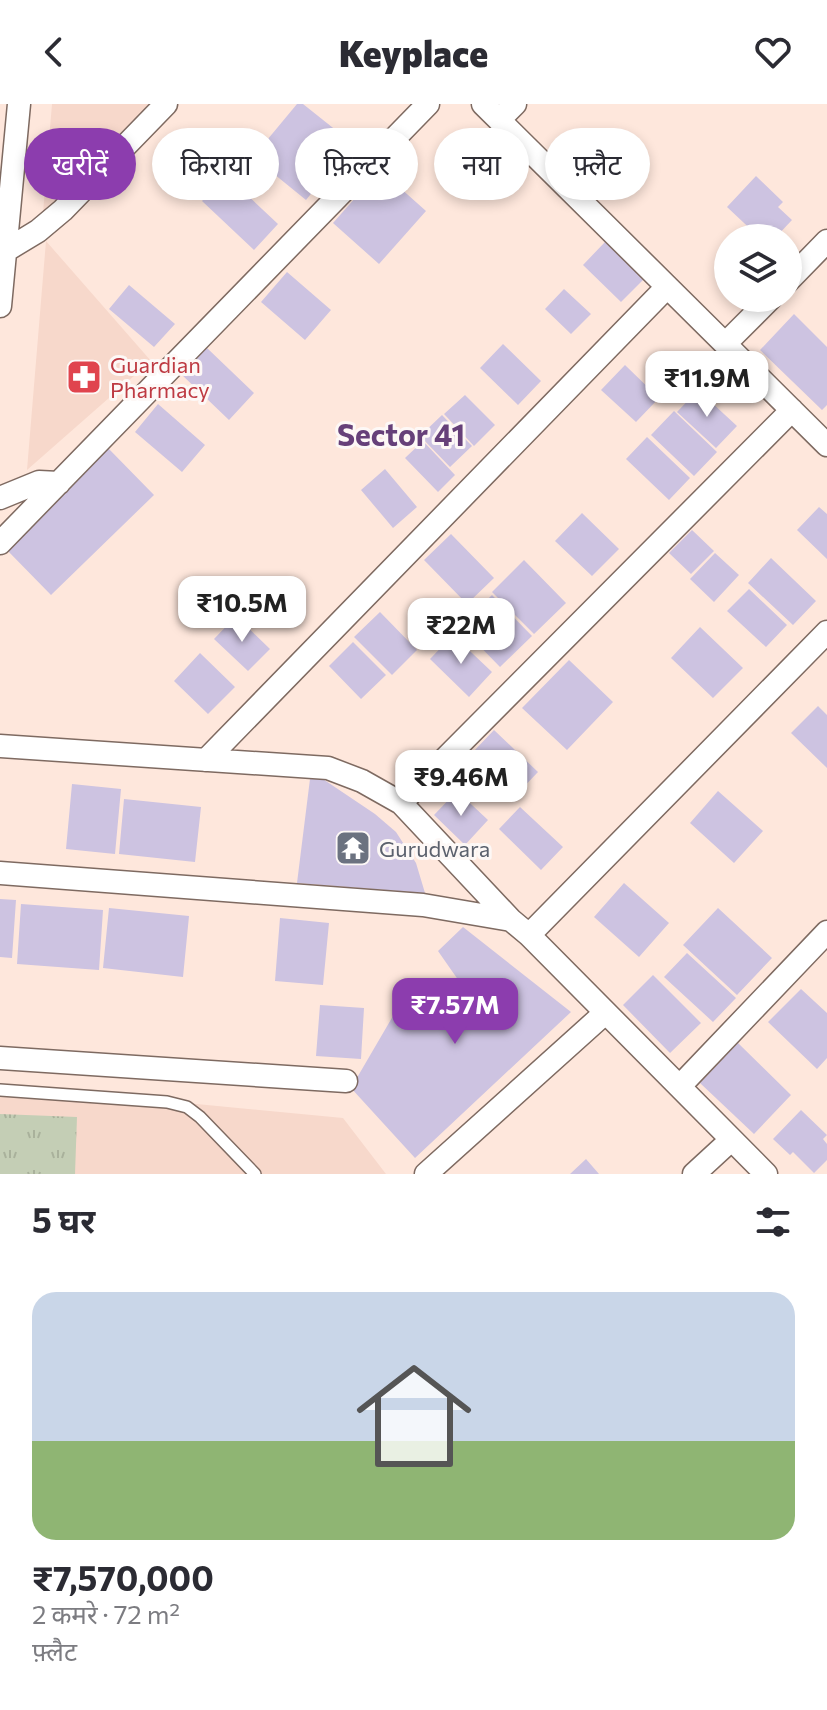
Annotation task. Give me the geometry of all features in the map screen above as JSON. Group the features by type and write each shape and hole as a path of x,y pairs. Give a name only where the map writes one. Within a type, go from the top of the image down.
{"street":[{"path":"0,306 19,104"},
{"path":"5,251 38,231 63,210 166,104"},
{"path":"0,543 428,104"},
{"path":"499,109 667,287 827,445"},
{"path":"802,267 827,241"},
{"path":"206,760 667,287"},
{"path":"725,344 757,312"},
{"path":"401,803 792,410"},
{"path":"0,498 39,482 59,483"},
{"path":"529,935 827,632"},
{"path":"0,746 328,768 362,781 401,803 511,920 766,1174"},
{"path":"0,873 423,905 511,920"},
{"path":"680,1086 827,932"},
{"path":"426,1174 605,1013"},
{"path":"0,1058 346,1081"},
{"path":"694,1174 731,1140"}],"lane":[{"path":"0,1090 167,1102 187,1107 255,1174"}],"shaded area":[{"path":"52,104 161,104 135,128 50,128"},
{"path":"44,200 57,200 43,213"},
{"path":"46,241 151,361 27,470"},
{"path":"0,1085 343,1118 386,1174 0,1174"}],"green space":[{"path":"0,1114 77,1117 75,1174 0,1174"}],"building":[{"path":"297,104 303,104 333,128 295,128 295,191 279,178 277,128"},
{"path":"756,176 783,202 778,207 792,220 788,224 745,224 727,207"},
{"path":"253,200 278,224 254,250 202,201"},
{"path":"353,200 414,200 426,211 379,264 333,223"},
{"path":"605,242 644,279 621,302 583,265"},
{"path":"287,272 331,310 305,340 261,302"},
{"path":"129,285 175,324 154,347 109,309"},
{"path":"564,289 591,314 571,334 545,309"},
{"path":"794,314 827,347 827,405 822,410 760,350"},
{"path":"503,344 541,381 518,405 480,368"},
{"path":"207,348 254,393 229,420 181,374"},
{"path":"625,365 659,398 636,422 601,390"},
{"path":"698,390 737,426 716,448 677,412"},
{"path":"465,395 495,425 474,446 444,414"},
{"path":"158,404 205,445 182,472 135,432"},
{"path":"674,411 717,452 694,476 651,435"},
{"path":"442,415 472,446 450,467 420,436"},
{"path":"647,437 690,478 669,500 626,459"},
{"path":"423,441 455,475 438,492 405,458"},
{"path":"108,448 154,495 51,595 5,548"},
{"path":"385,469 417,507 393,528 361,490"},
{"path":"819,507 827,514 827,559 797,530"},
{"path":"582,513 619,549 592,576 555,541"},
{"path":"692,530 714,551 691,574 669,553"},
{"path":"451,534 494,578 467,604 424,560"},
{"path":"715,553 739,575 714,602 690,579"},
{"path":"771,558 816,601 793,625 748,583"},
{"path":"524,560 566,603 534,634 492,592"},
{"path":"749,589 787,625 766,647 727,611"},
{"path":"492,595 532,636 500,667 460,626"},
{"path":"380,612 417,650 392,675 354,637"},
{"path":"236,616 270,649 248,671 214,639"},
{"path":"700,627 743,668 713,698 671,658"},
{"path":"453,635 492,672 469,697 430,659"},
{"path":"353,642 386,675 361,699 329,666"},
{"path":"200,653 235,687 208,714 174,681"},
{"path":"569,660 613,702 567,750 522,708"},
{"path":"818,706 827,715 827,768 791,733"},
{"path":"494,730 538,772 516,795 472,753"},
{"name":"Gurudwara","path":"311,771 396,832 416,863 425,893 297,883"},
{"path":"72,784 121,789 115,854 66,849"},
{"path":"457,791 488,820 465,845 434,815"},
{"path":"718,791 763,831 734,863 690,823"},
{"path":"124,799 201,807 195,862 119,854"},
{"path":"520,807 563,847 541,870 499,829"},
{"path":"624,883 669,923 639,957 594,917"},
{"path":"0,899 16,900 12,958 0,957"},
{"path":"21,904 103,910 99,970 17,964"},
{"path":"109,908 189,916 183,977 103,968"},
{"path":"718,908 772,958 737,995 683,945"},
{"path":"280,918 329,923 323,985 275,981"},
{"path":"463,927 571,1012 415,1158 351,1088 400,1004 444,1019 468,994 438,951"},
{"path":"687,953 736,998 713,1022 664,977"},
{"path":"653,975 701,1023 670,1053 623,1005"},
{"path":"801,989 827,1013 827,1058 817,1069 768,1022"},
{"path":"320,1005 364,1008 361,1059 316,1056"},
{"path":"738,1043 791,1095 754,1134 700,1083"},
{"path":"801,1110 827,1135 823,1139 827,1144 827,1160 814,1173 793,1152 790,1155 773,1139"},
{"path":"586,1159 599,1174 570,1174"}],"place":[{"name":"Guardian Pharmacy","path":"84,377"},
{"name":"Gurudwara","path":"353,848"}],"district":[{"name":"Sector 41","path":"401,433"}]}
